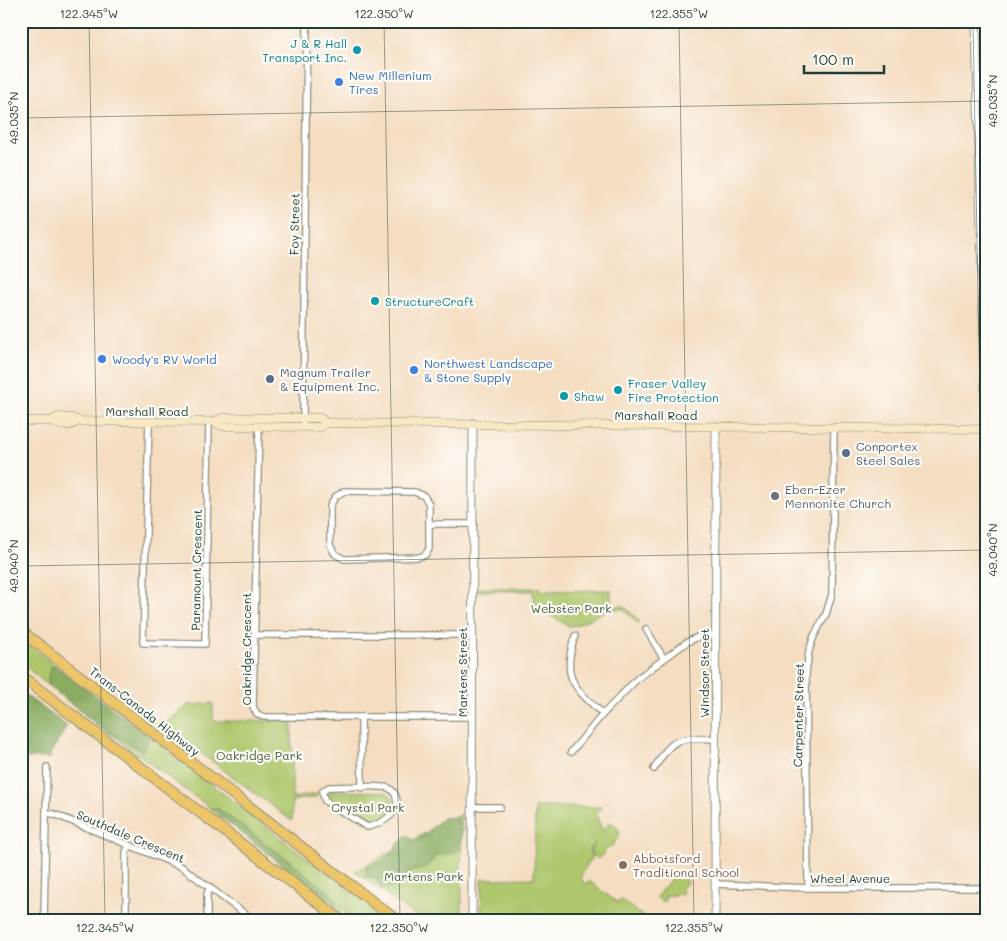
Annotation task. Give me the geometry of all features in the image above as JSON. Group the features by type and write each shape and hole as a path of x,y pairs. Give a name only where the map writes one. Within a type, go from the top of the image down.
{"highway":[{"name":"Trans-Canada Highway","path":"21,631 396,920"},
{"path":"21,676 341,920"}],"main road":[{"name":"Marshall Road","path":"211,422 221,418 303,423 320,427 327,423 473,423 986,429"},
{"name":"Marshall Road","path":"21,421 51,421 58,425 72,426 79,421 211,422 222,426 303,423"}],"street":[{"name":"Foy Street","path":"303,423 307,21"},
{"path":"976,21 986,429"},
{"name":"Paramount Crescent","path":"148,422 143,643 205,644 211,422"},
{"name":"Martens Street","path":"472,920 473,423"},
{"name":"Oakridge Crescent","path":"259,426 253,707 256,714 264,717 473,717"},
{"name":"Windsor Street","path":"715,920 716,426"},
{"name":"Carpenter Street","path":"808,888 806,673 809,651 814,636 826,614 832,594 834,427"},
{"path":"344,492 415,492 424,496 429,504 429,524 429,549 418,558 344,559 335,554 330,545 330,506 335,497 344,492"},
{"path":"429,524 474,524"},
{"path":"646,629 664,659"},
{"path":"255,635 473,635"},
{"path":"571,752 630,684 687,642 700,636 715,635"},
{"path":"574,636 569,652 569,673 581,695 603,714"},
{"path":"362,717 362,788"},
{"path":"654,769 664,751 676,741 682,739 715,739"},
{"path":"44,920 47,767"},
{"path":"329,787 362,788 387,787 392,790 397,798 394,814 373,826 367,827 325,801 322,797 322,792 329,787"},
{"path":"473,807 500,807"},
{"name":"Southdale Crescent","path":"46,814 54,814 182,867 254,920"},
{"path":"126,920 126,852 129,845"},
{"name":"Wheel Avenue","path":"715,884 808,888 986,888"},
{"path":"207,920 207,894 210,887"}],"green space":[{"name":"Webster Park","path":"478,588 541,588 541,591 611,590 611,606 624,606 639,621 638,623 623,609 609,609 577,625 569,626 534,607 533,591 478,591"},
{"path":"21,639 53,664 48,676 49,686 21,663"},
{"path":"53,664 150,737 142,751 94,722 49,686 48,676"},
{"path":"21,692 67,726 50,754 50,758 21,758"},
{"name":"Oakridge Park","path":"213,703 213,721 292,721 292,798 316,794 316,797 292,801 292,821 163,725 188,705"},
{"path":"94,722 142,751 150,737 354,894 373,912 374,920 355,920 335,906 337,900 295,865 218,809 210,808"},
{"name":"Crystal Park","path":"330,791 385,792 391,796 392,808 381,818 367,823 328,798 326,794"},
{"path":"535,807 602,807 596,815 603,831 610,822 617,827 620,834 612,846 608,847 599,859 592,855 591,850 595,843 589,850 592,857 581,878 585,885 589,881 618,903 621,900 646,918 644,920 481,920 482,879 534,878"},
{"path":"210,808 218,809 295,865 337,900 335,906"},
{"name":"Martens Park","path":"461,814 462,920 420,920 355,871"},
{"path":"457,817 462,832 459,849 453,853 436,855 426,868 412,871 405,883 382,889 375,877 365,876 367,866 383,862 406,835 416,842 443,818"},
{"path":"678,876 688,881 682,889 682,894 665,896 665,901 661,901 656,897 672,878"}],"place":[{"name":"J & R Hall Transport Inc.","path":"357,50"},
{"name":"New Millenium Tires","path":"339,82"},
{"name":"StructureCraft","path":"375,301"},
{"name":"Woody's RV World","path":"102,359"},
{"name":"Northwest Landscape & Stone Supply","path":"414,370"},
{"name":"Magnum Trailer & Equipment Inc.","path":"270,379"},
{"name":"Fraser Valley Fire Protection","path":"618,390"},
{"name":"Shaw","path":"564,396"},
{"name":"Conportex Steel Sales","path":"846,453"},
{"name":"Eben-Ezer Mennonite Church","path":"775,496"},
{"name":"Abbotsford Traditional School","path":"623,865"}]}
